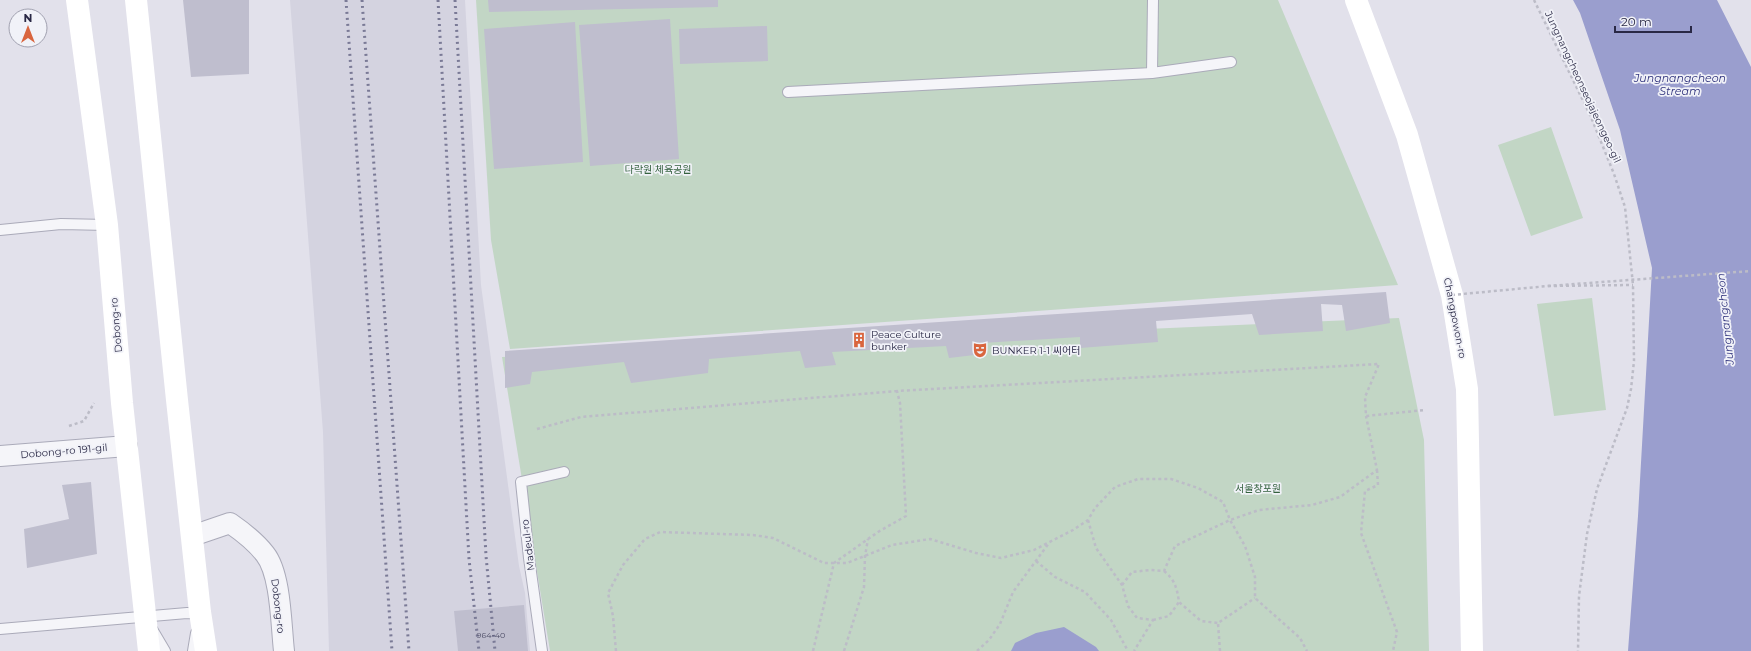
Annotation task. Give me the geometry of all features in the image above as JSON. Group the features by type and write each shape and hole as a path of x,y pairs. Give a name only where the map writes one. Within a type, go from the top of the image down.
{"main road":[{"name":"Dobong-ro","path":"77,0 107,225 149,651"},
{"path":"136,0 200,612 206,651"},
{"name":"Changpowon-ro","path":"1356,0 1407,135 1452,295 1467,389 1472,651"}],"street":[{"name":"Dobong-ro 191-gil","path":"0,456 128,446"},
{"name":"Dobong-ro","path":"192,536 230,523 250,538 266,555 276,578 284,651"}],"lane":[{"path":"1152,73 1153,0"},
{"path":"788,92 1152,73 1231,62"},
{"path":"0,230 61,224 107,225"},
{"name":"Madeul-ro","path":"542,651 529,558 521,482 564,472"},
{"path":"0,629 200,612 193,651"},
{"path":"145,617 166,651"}],"path":[{"name":"Jungnangcheonseojajeongeo-gil","path":"1534,0 1590,117 1614,174 1625,208 1633,285 1634,361 1631,389 1626,408 1597,489 1587,534 1579,596 1578,651"},
{"path":"1452,295 1548,286 1751,271"},
{"path":"1548,286 1633,285"},
{"path":"537,429 581,417 897,391 1379,364 1365,397 1366,416 1377,470 1378,485 1365,491 1360,533 1397,632 1393,651"},
{"path":"813,651 834,562 906,516 900,403 897,391"},
{"path":"1366,416 1425,410"},
{"path":"1164,571 1175,546 1230,520 1259,510 1312,505 1340,497 1377,470"},
{"path":"616,651 613,616 608,593 624,566 645,539 660,532 753,535 773,538 824,562 847,562 892,545 930,539 976,553 1001,558 1034,550 1088,520 1095,508 1115,487 1138,479 1171,479 1198,488 1223,502 1230,520 1244,546 1255,577 1255,598 1300,638 1307,651"},
{"path":"1088,520 1096,548 1122,584 1128,606 1137,618 1153,620 1168,616 1179,602"},
{"path":"844,651 864,587 865,556 868,539"},
{"path":"977,651 989,640 1000,624 1013,592 1049,542"},
{"path":"1036,561 1054,577 1085,592 1111,620 1128,651"},
{"path":"1122,584 1132,572 1150,570 1164,571 1172,577 1177,588 1179,602 1201,621 1218,623 1255,598"},
{"path":"1134,651 1153,620"},
{"path":"1218,623 1220,651"}],"shaded area":[{"path":"290,0 465,0 481,285 519,566 525,593 530,651 329,651 323,432"}],"green space":[{"name":"다락원 체육공원","path":"476,0 1278,0 1398,285 510,349 491,240"},
{"path":"1551,127 1583,218 1531,236 1498,145"},
{"path":"1592,298 1606,410 1554,416 1537,304"},
{"name":"서울창포원","path":"1399,318 1424,440 1429,651 550,651 502,357"}],"water":[{"name":"Jungnangcheon Stream","path":"1573,0 1717,0 1751,67 1751,651 1628,651 1638,516 1652,268 1620,130 1580,13"},
{"path":"1064,627 1096,647 1099,651 1011,651 1015,643 1036,633"}],"building":[{"path":"183,0 249,0 249,74 191,77"},
{"path":"488,0 718,0 718,7 489,12"},
{"path":"670,19 679,159 590,166 579,25"},
{"path":"575,22 583,162 494,169 484,29"},
{"path":"767,26 768,61 680,64 679,29"},
{"name":"Peace Culture bunker","path":"1386,292 1390,323 1346,331 1342,305 1321,304 1323,331 1259,335 1252,314 1156,321 1158,342 1080,348 1080,337 982,343 983,354 949,358 946,346 832,352 836,365 805,368 800,351 709,359 708,373 631,383 624,362 532,372 530,384 505,388 505,351"},
{"path":"91,482 97,554 27,568 24,529 69,519 62,485"},
{"path":"524,605 528,651 458,651 454,611"}],"railway":[{"path":"346,0 392,651"},
{"path":"362,0 409,651"},
{"path":"438,0 469,559 479,651"},
{"path":"455,0 486,556 495,651"}],"place":[{"name":"Peace Culture bunker","path":"859,340"},
{"name":"BUNKER 1-1 씨어터","path":"980,350"}],"water label":[{"name":"Jungnangcheon","path":"1725,319"}]}
